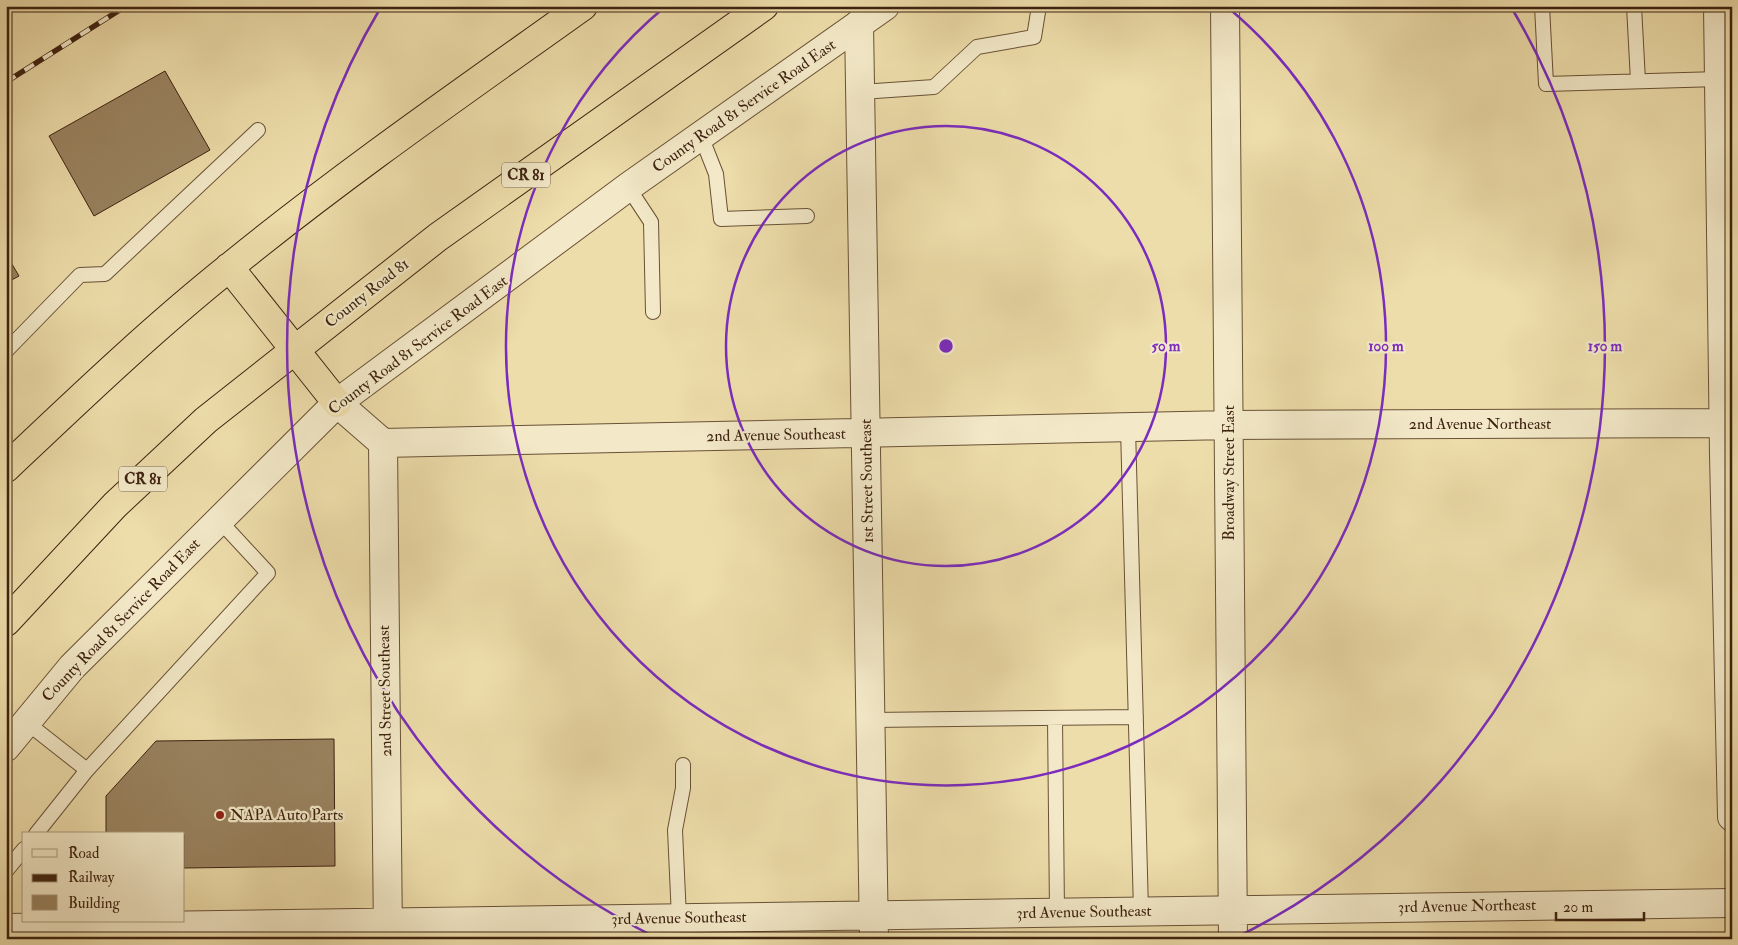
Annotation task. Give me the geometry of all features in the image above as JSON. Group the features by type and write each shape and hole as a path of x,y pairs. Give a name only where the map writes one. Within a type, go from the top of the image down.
{"highway":[{"path":"6,468 112,368 229,267 332,186 583,6"},
{"name":"County Road 81","path":"6,622 136,486 206,420 438,237 764,6"},
{"path":"229,267 337,403"}],"street":[{"name":"County Road 81 Service Road East","path":"6,747 72,667 337,403 628,188 885,6"},
{"name":"Broadway Street East","path":"1225,6 1233,939"},
{"path":"1718,6 1728,423 1732,817"},
{"name":"1st Street Southeast","path":"859,24 874,927"},
{"path":"337,403 383,444"},
{"name":"2nd Avenue Northeast","path":"1229,426 1728,423"},
{"name":"2nd Avenue Southeast","path":"383,444 1229,426"},
{"name":"2nd Street Southeast","path":"383,444 388,930"},
{"name":"3rd Avenue Northeast","path":"1233,909 1732,903"},
{"name":"3rd Avenue Southeast","path":"6,928 185,932 388,930 679,918 874,927 1057,912 1233,909"}],"lane":[{"path":"861,92 934,87 977,47 1034,37 1039,6"},
{"path":"1542,6 1546,84 1719,79"},
{"path":"1634,6 1638,81"},
{"path":"6,351 80,275 105,274 258,130"},
{"path":"701,136 716,174 721,219 807,216"},
{"path":"628,188 651,222 653,312"},
{"path":"1128,428 1141,911"},
{"path":"38,832 87,770 268,573 218,520"},
{"path":"871,720 1136,717"},
{"path":"1055,718 1057,912"},
{"path":"26,722 87,770"},
{"path":"679,918 675,830 683,788 683,765"},
{"path":"6,871 22,851"}],"building":[{"path":"165,71 210,150 94,216 49,136"},
{"path":"6,254 19,276 6,283"},
{"name":"NAPA Auto Parts","path":"334,739 335,866 185,868 185,832 106,832 106,796 156,741"}],"railway":[{"path":"6,82 126,6"}],"place":[{"name":"NAPA Auto Parts","path":"220,815"}]}
